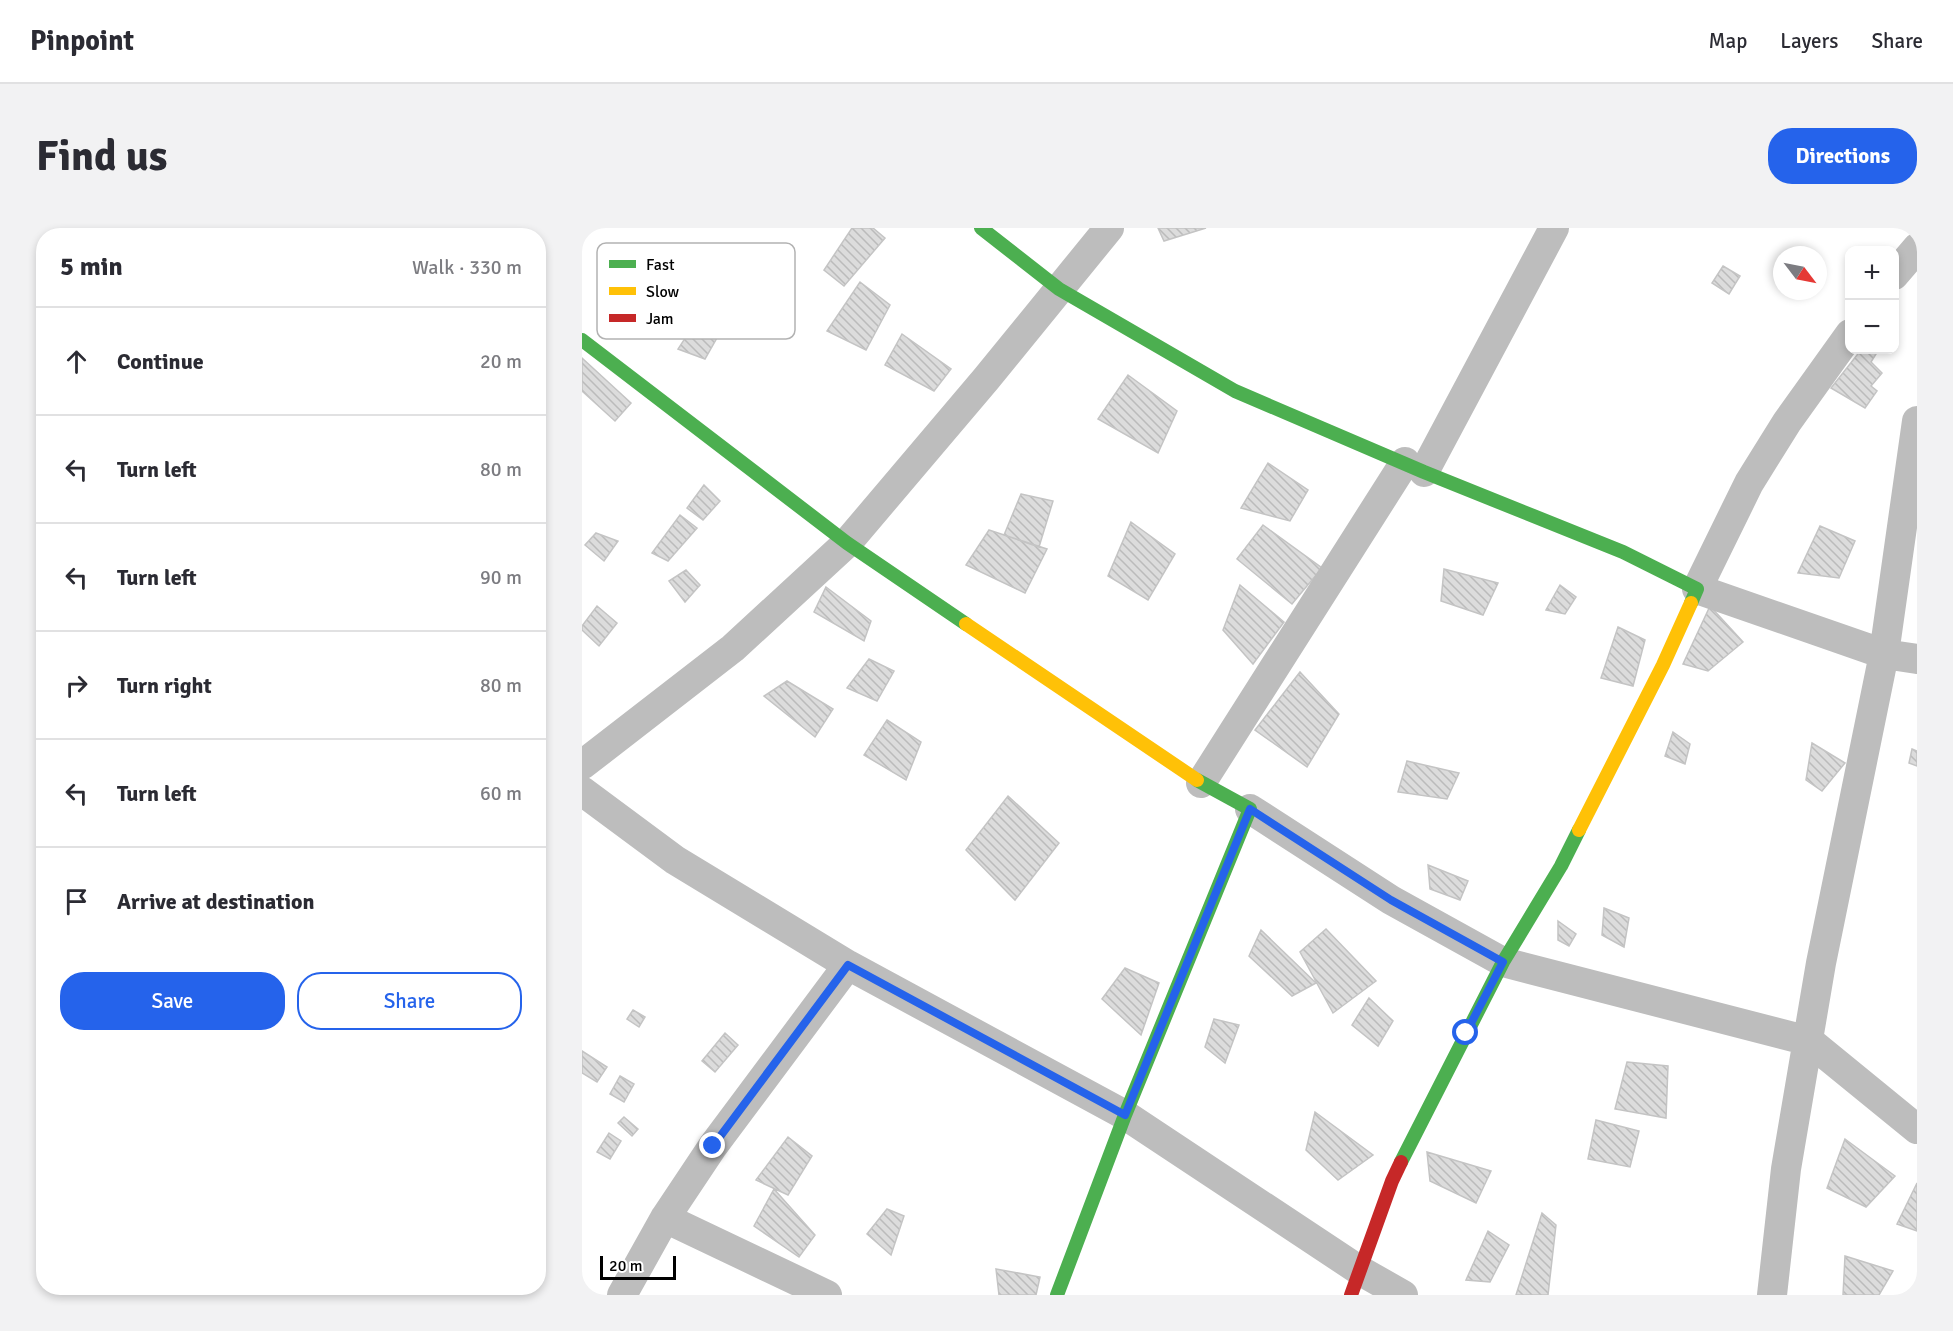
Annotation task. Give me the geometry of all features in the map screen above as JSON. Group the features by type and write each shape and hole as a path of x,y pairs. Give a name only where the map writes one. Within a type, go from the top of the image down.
{"street":[{"path":"981,228 1059,289 1235,391 1623,552 1697,589 1884,654 1917,659"},
{"path":"582,765 733,648 846,543 1109,228"},
{"path":"1201,783 1414,467 1554,228"},
{"path":"1899,269 1917,248"},
{"path":"582,340 846,543 1201,783 1250,809 1391,900 1503,962 1809,1041 1917,1129"},
{"path":"1355,1282 1392,1181 1503,962 1561,866 1663,665 1749,483 1787,422 1845,341"},
{"path":"1773,1295 1786,1169 1821,963 1884,654 1917,421"},
{"path":"582,791 675,860 848,965 1125,1115 1355,1282 1402,1295"},
{"path":"1057,1295 1125,1115 1250,809"},
{"path":"622,1295 665,1218 713,1146 848,965"},
{"path":"665,1218 827,1295"}],"building":[{"path":"852,228 873,228 885,238 844,286 824,270"},
{"path":"1158,228 1206,228 1164,241"},
{"path":"1723,266 1740,276 1729,294 1712,283"},
{"path":"860,282 890,305 866,350 827,331"},
{"path":"902,334 951,369 934,391 885,365"},
{"path":"685,339 716,339 705,359 678,349"},
{"path":"1858,354 1876,354 1871,362 1882,373 1871,386 1877,391 1865,408 1831,388"},
{"path":"582,358 631,403 615,421 582,391"},
{"path":"1128,375 1177,411 1158,453 1098,419"},
{"path":"1268,463 1308,490 1290,521 1241,508"},
{"path":"704,485 720,501 703,520 687,508"},
{"path":"1021,494 1053,501 1039,547 1004,535"},
{"path":"680,515 697,528 668,561 652,553"},
{"path":"1131,522 1175,554 1148,600 1108,576"},
{"path":"1263,525 1322,568 1292,604 1237,559"},
{"path":"1820,526 1855,541 1839,578 1798,573"},
{"path":"989,530 1047,549 1025,593 966,565"},
{"path":"596,533 618,541 604,561 585,545"},
{"path":"1444,569 1498,583 1483,615 1441,601"},
{"path":"686,570 700,585 685,602 669,581"},
{"path":"1240,585 1284,622 1253,664 1223,630"},
{"path":"1560,585 1576,597 1565,614 1546,610"},
{"path":"826,587 871,621 864,641 814,612"},
{"path":"597,606 617,623 599,646 582,630 582,626"},
{"path":"1710,606 1743,642 1708,671 1683,664"},
{"path":"1618,627 1645,640 1633,686 1601,678"},
{"path":"869,659 894,671 877,701 847,688"},
{"path":"1300,672 1339,714 1307,767 1255,730"},
{"path":"787,681 833,709 815,737 764,696"},
{"path":"887,720 921,742 906,780 864,755"},
{"path":"1673,732 1690,744 1685,764 1665,756"},
{"path":"1812,743 1845,763 1822,791 1806,780"},
{"path":"1912,749 1917,751 1917,766 1909,763"},
{"path":"1407,761 1459,773 1447,799 1398,792"},
{"path":"1008,796 1059,843 1015,900 966,850"},
{"path":"1428,865 1468,881 1460,900 1430,889"},
{"path":"1604,908 1629,918 1624,947 1602,935"},
{"path":"1558,921 1576,934 1569,946 1558,940"},
{"path":"1326,929 1376,981 1333,1013 1300,952"},
{"path":"1261,930 1316,983 1292,996 1249,956"},
{"path":"1125,968 1159,983 1141,1035 1102,999"},
{"path":"1369,998 1393,1021 1378,1046 1352,1025"},
{"path":"633,1010 645,1017 639,1027 627,1019"},
{"path":"1214,1019 1239,1025 1225,1063 1205,1047"},
{"path":"725,1033 738,1045 715,1072 702,1061"},
{"path":"582,1051 607,1067 597,1082 582,1073"},
{"path":"1627,1062 1668,1066 1666,1118 1615,1109"},
{"path":"620,1076 634,1084 624,1102 610,1094"},
{"path":"1315,1112 1373,1155 1338,1180 1306,1150"},
{"path":"624,1117 638,1129 632,1136 618,1123"},
{"path":"1596,1120 1639,1131 1630,1167 1588,1159"},
{"path":"609,1133 621,1141 610,1159 597,1152"},
{"path":"788,1137 812,1156 788,1195 756,1180"},
{"path":"1845,1139 1895,1176 1866,1207 1827,1188"},
{"path":"1427,1152 1491,1171 1476,1203 1430,1181"},
{"path":"1917,1183 1917,1231 1897,1224"},
{"path":"774,1189 815,1235 799,1257 754,1226"},
{"path":"887,1209 904,1216 891,1255 867,1234"},
{"path":"1542,1213 1556,1225 1548,1295 1516,1295"},
{"path":"1488,1231 1509,1245 1490,1282 1466,1280"},
{"path":"1845,1256 1893,1271 1879,1295 1843,1295"},
{"path":"996,1269 1040,1277 1036,1295 999,1295"}],"traffic: fast":[{"path":"981,228 1059,289 1235,391 1424,472 1623,552 1697,589 1691,603"},
{"path":"582,340 847,543 966,624"},
{"path":"1057,1295 1125,1115 1250,809 1197,780"},
{"path":"1401,1162 1503,962 1561,866 1579,830"}],"traffic: slow":[{"path":"1579,830 1663,665 1691,603"},
{"path":"966,624 1197,780"}],"traffic: jam":[{"path":"1351,1295 1401,1162"}],"route":[{"path":"713,1146 848,965 1125,1115 1250,809 1391,900 1503,962 1466,1033"}]}
